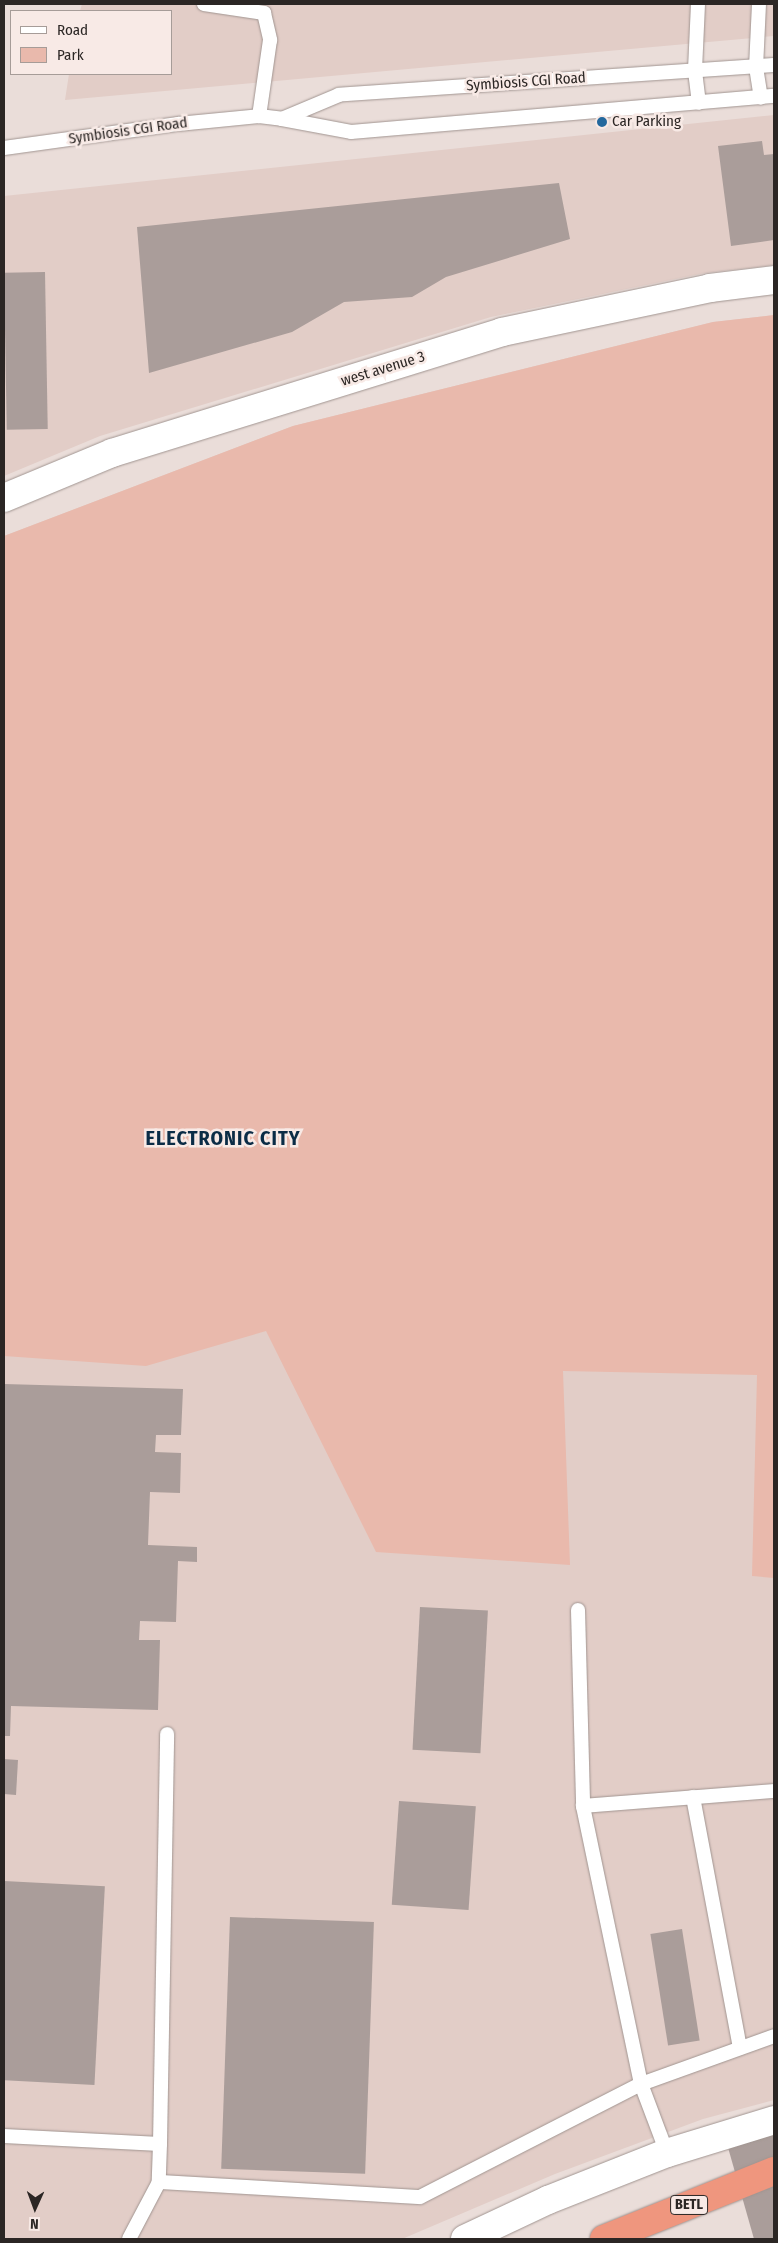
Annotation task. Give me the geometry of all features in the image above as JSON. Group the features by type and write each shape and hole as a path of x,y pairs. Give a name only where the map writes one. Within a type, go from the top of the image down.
{"highway":[{"name":"BETL","path":"604,2239 774,2171"}],"street":[{"name":"west avenue 3","path":"4,498 112,453 502,332 710,288 774,280"},
{"path":"465,2239 548,2200 667,2154 774,2120"}],"lane":[{"path":"204,4 264,13 270,40 259,116"},
{"path":"698,4 695,71 699,103"},
{"path":"759,4 756,67 767,97"},
{"name":"Symbiosis CGI Road","path":"282,119 339,95 774,65"},
{"name":"Symbiosis CGI Road","path":"4,148 259,116 351,132 767,97"},
{"path":"578,1610 583,1806 641,2084 667,2154"},
{"path":"129,2239 159,2182 167,1734"},
{"path":"583,1806 774,1791"},
{"path":"693,1797 740,2048"},
{"path":"159,2182 420,2197 641,2084 774,2036"},
{"path":"4,2136 160,2144"}],"shaded area":[{"path":"82,4 774,4 774,36 65,100 69,75 172,75 172,10 80,10"},
{"path":"774,115 774,265 705,273 491,317 100,436 4,476 4,196"},
{"path":"774,315 774,2100 703,2119 555,2174 402,2239 4,2239 4,536 293,426 713,322"}],"green space":[{"path":"774,315 774,1578 752,1576 757,1375 563,1371 570,1565 376,1552 266,1331 146,1366 4,1356 4,536 293,426 713,322"}],"building":[{"path":"762,141 764,155 774,154 774,240 731,246 718,146"},
{"path":"559,183 570,239 446,277 412,297 344,302 292,332 149,373 137,227"},
{"path":"45,272 48,429 7,430 4,273"},
{"path":"4,1384 183,1389 181,1435 156,1435 155,1452 181,1453 180,1493 150,1492 148,1545 197,1547 197,1562 178,1561 176,1622 140,1621 139,1640 160,1640 158,1710 11,1706 10,1736 4,1736"},
{"path":"420,1607 488,1611 480,1753 413,1750"},
{"path":"4,1759 18,1760 16,1795 4,1794"},
{"path":"399,1801 476,1806 469,1910 392,1905"},
{"path":"4,1881 105,1886 94,2085 4,2080"},
{"path":"230,1917 374,1922 365,2174 221,2169"},
{"path":"682,1929 700,2041 668,2046 650,1934"},
{"path":"774,2131 774,2239 754,2239 727,2144"}],"place":[{"name":"Car Parking","path":"602,122"}],"district":[{"name":"ELECTRONIC CITY","path":"223,1138"}]}
